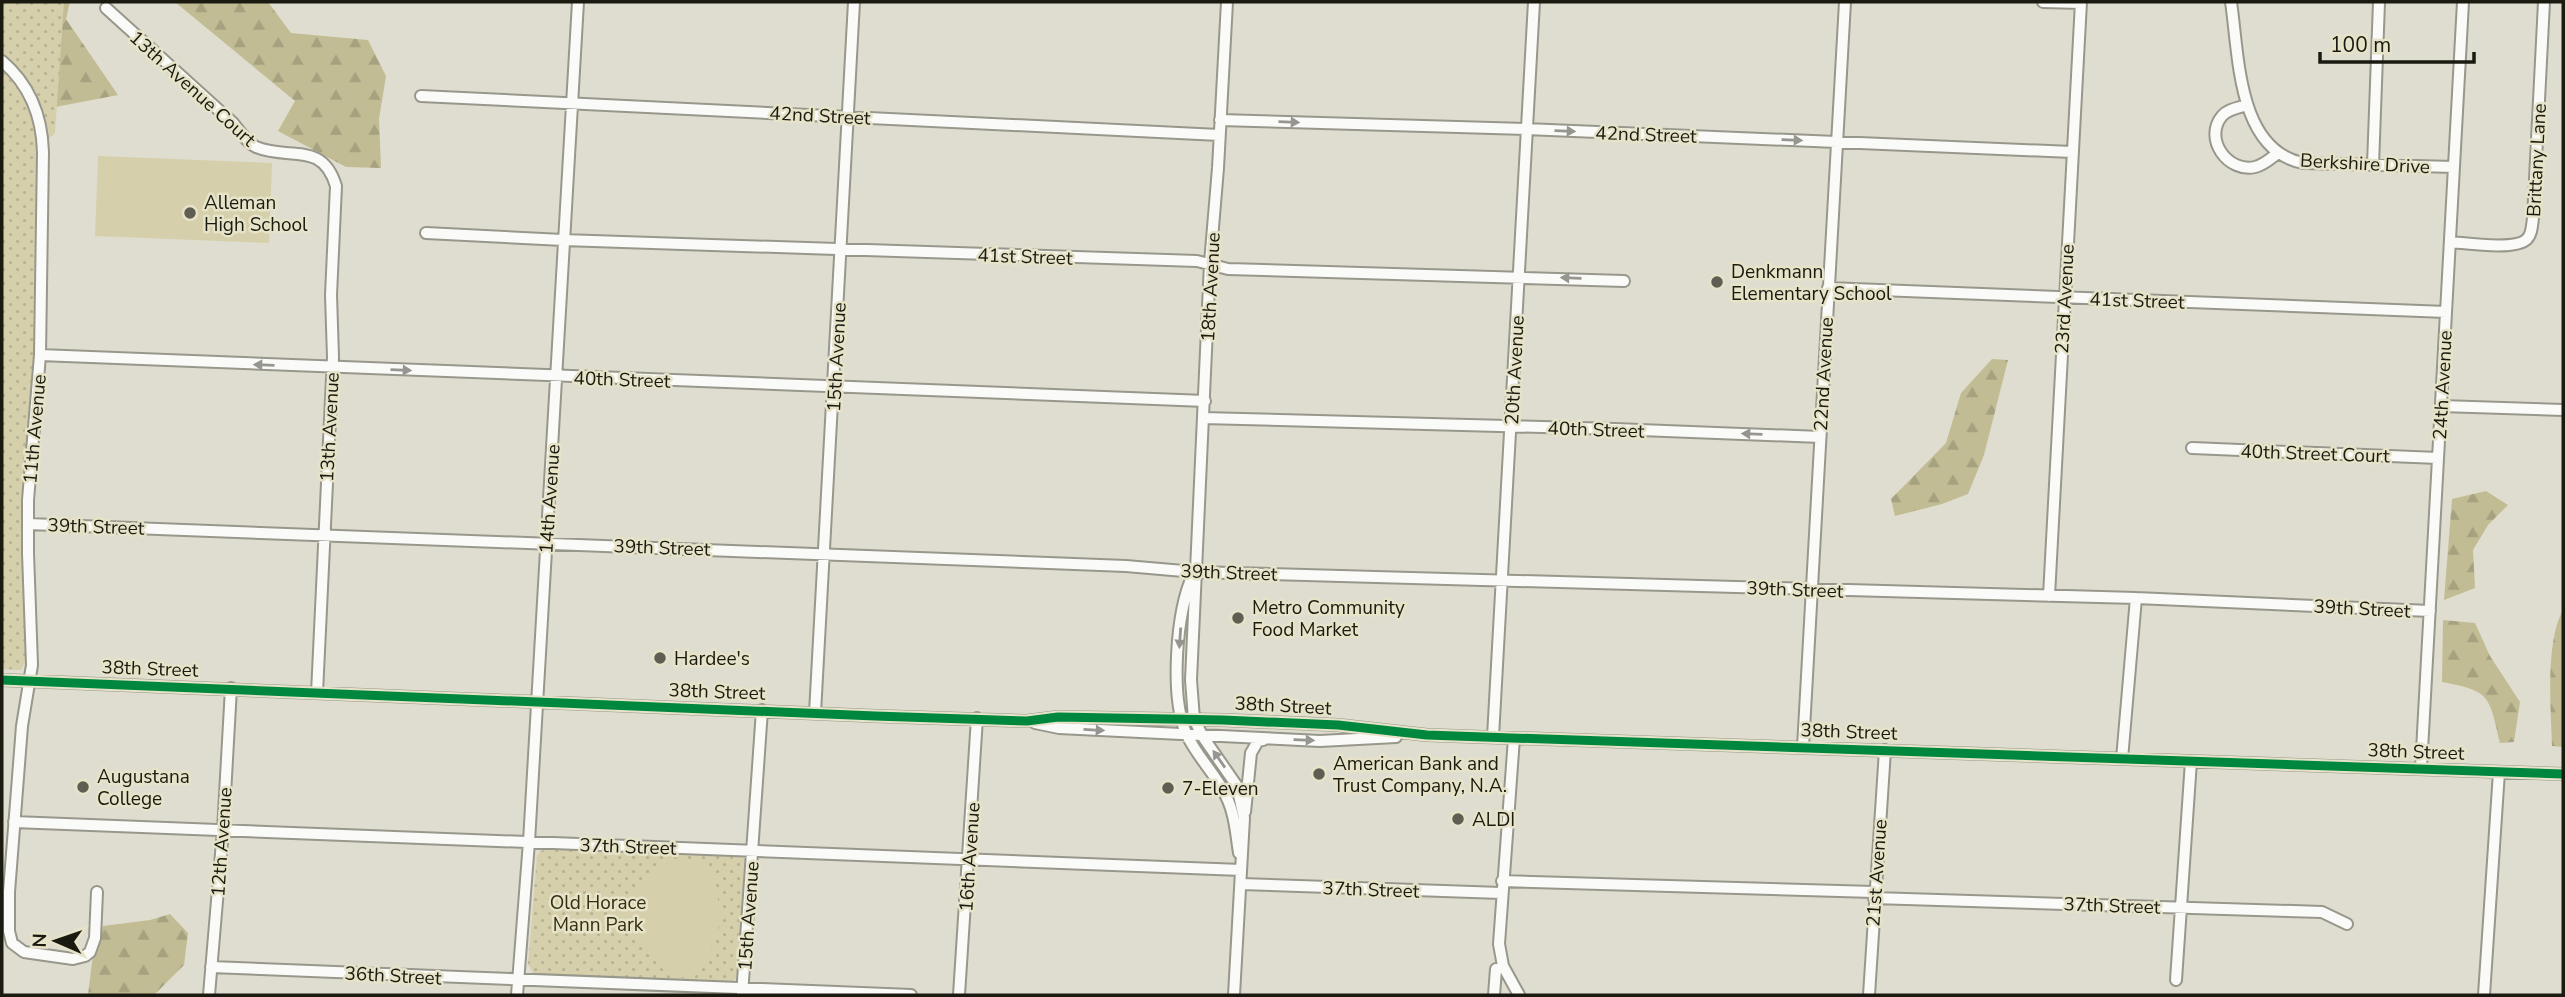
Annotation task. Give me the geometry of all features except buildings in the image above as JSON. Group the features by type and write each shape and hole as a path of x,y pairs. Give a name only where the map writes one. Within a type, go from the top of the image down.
{"street":[{"name":"14th Avenue","path":"517,995 529,842 578,2"},
{"name":"15th Avenue","path":"815,713 854,2"},
{"name":"18th Avenue","path":"1227,2 1210,263 1191,680 1194,719 1203,737 1237,786 1244,818 1234,995"},
{"name":"20th Avenue","path":"1493,737 1534,2"},
{"name":"22nd Avenue","path":"1803,747 1845,2"},
{"path":"2043,2 2081,3"},
{"name":"Berkshire Drive","path":"2231,2 2247,105 2272,149 2303,163 2454,167"},
{"path":"2373,165 2379,2"},
{"name":"24th Avenue","path":"2421,769 2463,2"},
{"name":"Brittany Lane","path":"2449,242 2510,245 2525,242 2529,236 2533,218 2544,2"},
{"name":"23rd Avenue","path":"2049,596 2081,3"},
{"name":"13th Avenue Court","path":"106,8 233,123 254,146 310,154 325,166"},
{"name":"11th Avenue","path":"2,61 20,79 36,107 43,136 43,296 28,524 32,665 22,726 14,822 9,931 12,943 24,952 73,959 85,956 90,952 95,938 97,892"},
{"name":"42nd Street","path":"421,96 1219,135"},
{"name":"Berkshire Drive","path":"2247,105 2229,111 2220,120 2216,135 2220,151 2234,165 2247,168 2264,164 2278,153"},
{"name":"42nd Street","path":"1220,121 1527,129 2072,152"},
{"name":"13th Avenue","path":"317,692 332,368 331,295 338,195 333,175 325,166"},
{"name":"41st Street","path":"426,233 1197,261 1228,270 1624,281"},
{"name":"41st Street","path":"1828,288 2446,312"},
{"name":"40th Street","path":"40,355 1205,401"},
{"path":"2441,406 2563,410"},
{"name":"40th Street","path":"1203,418 1820,437"},
{"name":"40th Street Court","path":"2192,448 2438,458"},
{"name":"39th Street","path":"28,524 546,542 1126,566 1195,572 2136,598 2430,611"},
{"name":"18th Avenue","path":"1195,572 1186,591 1180,626 1177,695 1187,736 1226,794 1235,823 1241,870"},
{"path":"2122,759 2136,598"},
{"name":"38th Street","path":"2,680 977,718 1027,721 1059,728 1203,737 1320,741 1427,735"},
{"name":"12th Avenue","path":"209,995 223,830 231,688"},
{"name":"15th Avenue","path":"742,992 762,710"},
{"name":"38th Street","path":"1027,721 1058,717 1194,719 1338,725 1427,735 2563,774"},
{"name":"16th Avenue","path":"959,995 977,718"},
{"path":"1514,738 1499,951 1503,967 1519,995"},
{"path":"1244,818 1251,753 1258,741 1266,739"},
{"name":"21st Avenue","path":"1869,995 1885,750"},
{"path":"2176,980 2192,761"},
{"path":"2484,995 2499,772"},
{"name":"37th Street","path":"14,822 1241,870"},
{"name":"37th Street","path":"1502,881 2322,912 2347,924"},
{"name":"37th Street","path":"1241,884 1502,893"},
{"name":"36th Street","path":"211,967 742,992 911,995"},
{"path":"1494,995 1496,969"}],"green space":[{"path":"2,2 64,2 55,133 38,147 35,348 23,532 25,662 21,670 2,669"},
{"path":"70,2 66,19 118,95 50,108 2,3"},
{"path":"175,2 268,2 291,33 368,40 386,76 379,119 381,168 346,167 278,131 295,101"},
{"path":"98,156 272,163 269,243 95,236"},
{"path":"1992,359 2008,360 1984,455 1968,494 1895,516 1891,499 1946,443 1961,393"},
{"path":"2486,491 2508,505 2488,525 2473,550 2475,588 2444,600 2452,499"},
{"path":"2563,610 2563,747 2552,746 2550,695 2551,657 2557,624"},
{"path":"2443,620 2475,623 2490,656 2520,702 2514,742 2500,743 2490,705 2479,693 2442,682"},
{"name":"Old Horace Mann Park","path":"552,848 744,857 747,865 738,978 731,982 533,973 528,964 537,856 540,851"},
{"path":"672,860 707,861 717,893 717,935 704,962 693,977 670,977 617,915 617,906"},
{"path":"170,914 188,933 184,965 154,995 88,995 92,962 103,926 150,920"}],"cycle path":[{"path":"2,680 1027,721 1058,717 1223,720 1338,725 1427,735 2563,774"}],"place":[{"name":"Alleman High School","path":"190,213"},
{"name":"Denkmann Elementary School","path":"1717,282"},
{"name":"Metro Community Food Market","path":"1238,618"},
{"name":"Hardee's","path":"660,658"},
{"name":"American Bank and Trust Company, N.A.","path":"1319,774"},
{"name":"Augustana College","path":"83,787"},
{"name":"7-Eleven","path":"1168,788"},
{"name":"ALDI","path":"1458,819"}]}
